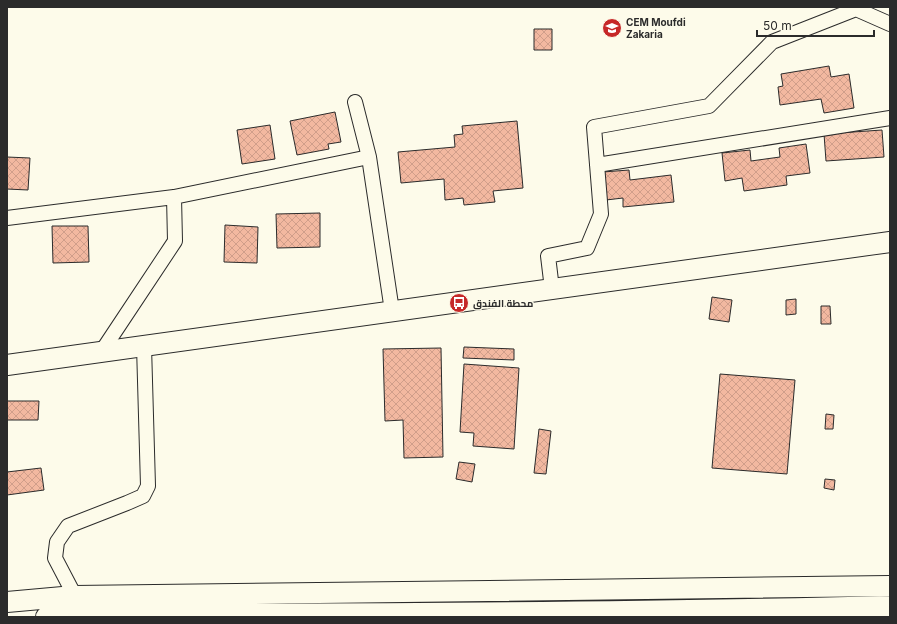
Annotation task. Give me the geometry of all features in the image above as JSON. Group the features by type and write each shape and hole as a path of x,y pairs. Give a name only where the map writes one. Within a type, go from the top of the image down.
{"street":[{"path":"552,289 548,256 587,248 601,214 594,127 709,106 772,42 856,9 890,24"},
{"path":"355,102 369,157 392,311"},
{"path":"597,165 890,118"},
{"path":"7,218 174,197 369,157"},
{"path":"102,351 175,241 174,197"},
{"path":"7,364 890,242"},
{"path":"84,616 55,558 57,542 68,526 142,496 148,486 144,346"},
{"path":"7,602 74,596 890,586"},
{"path":"46,617 692,611 890,606"}],"building":[{"path":"534,29 552,29 552,50 534,50"},
{"path":"829,66 831,77 849,74 854,108 824,113 821,99 780,105 778,87 783,86 781,74"},
{"path":"335,112 341,142 328,144 329,149 297,155 290,121"},
{"path":"517,121 523,188 493,191 495,202 464,205 463,198 445,200 444,179 401,183 398,152 455,147 454,135 463,134 462,126"},
{"path":"270,125 275,159 242,164 237,130"},
{"path":"882,130 884,157 826,161 824,134"},
{"path":"806,144 810,173 786,176 787,185 744,191 742,178 725,181 722,153 750,150 751,161 780,157 779,148"},
{"path":"7,157 30,158 28,190 7,189"},
{"path":"629,170 630,180 671,175 674,202 623,207 623,198 606,200 603,172"},
{"path":"320,213 320,247 277,248 276,214"},
{"path":"225,225 258,227 257,263 224,262"},
{"path":"52,226 88,226 89,262 53,263"},
{"path":"712,297 732,300 729,322 709,319"},
{"path":"796,299 796,314 786,315 786,300"},
{"path":"821,306 830,306 831,324 821,324"},
{"path":"464,347 514,349 514,360 463,358"},
{"path":"441,348 443,457 404,458 403,420 385,421 383,349"},
{"path":"464,364 519,368 514,449 473,446 474,433 460,432"},
{"path":"720,374 795,380 787,474 712,468"},
{"path":"7,401 39,401 38,420 7,420"},
{"path":"826,414 834,415 833,429 825,429"},
{"path":"539,429 551,431 546,474 534,473"},
{"path":"459,462 475,464 472,482 456,479"},
{"path":"41,468 44,490 7,495 7,472"},
{"path":"825,479 835,480 834,490 824,488"}],"place":[{"name":"CEM Moufdi Zakaria","path":"612,28"},
{"name":"محطة الفندق","path":"459,303"}]}
